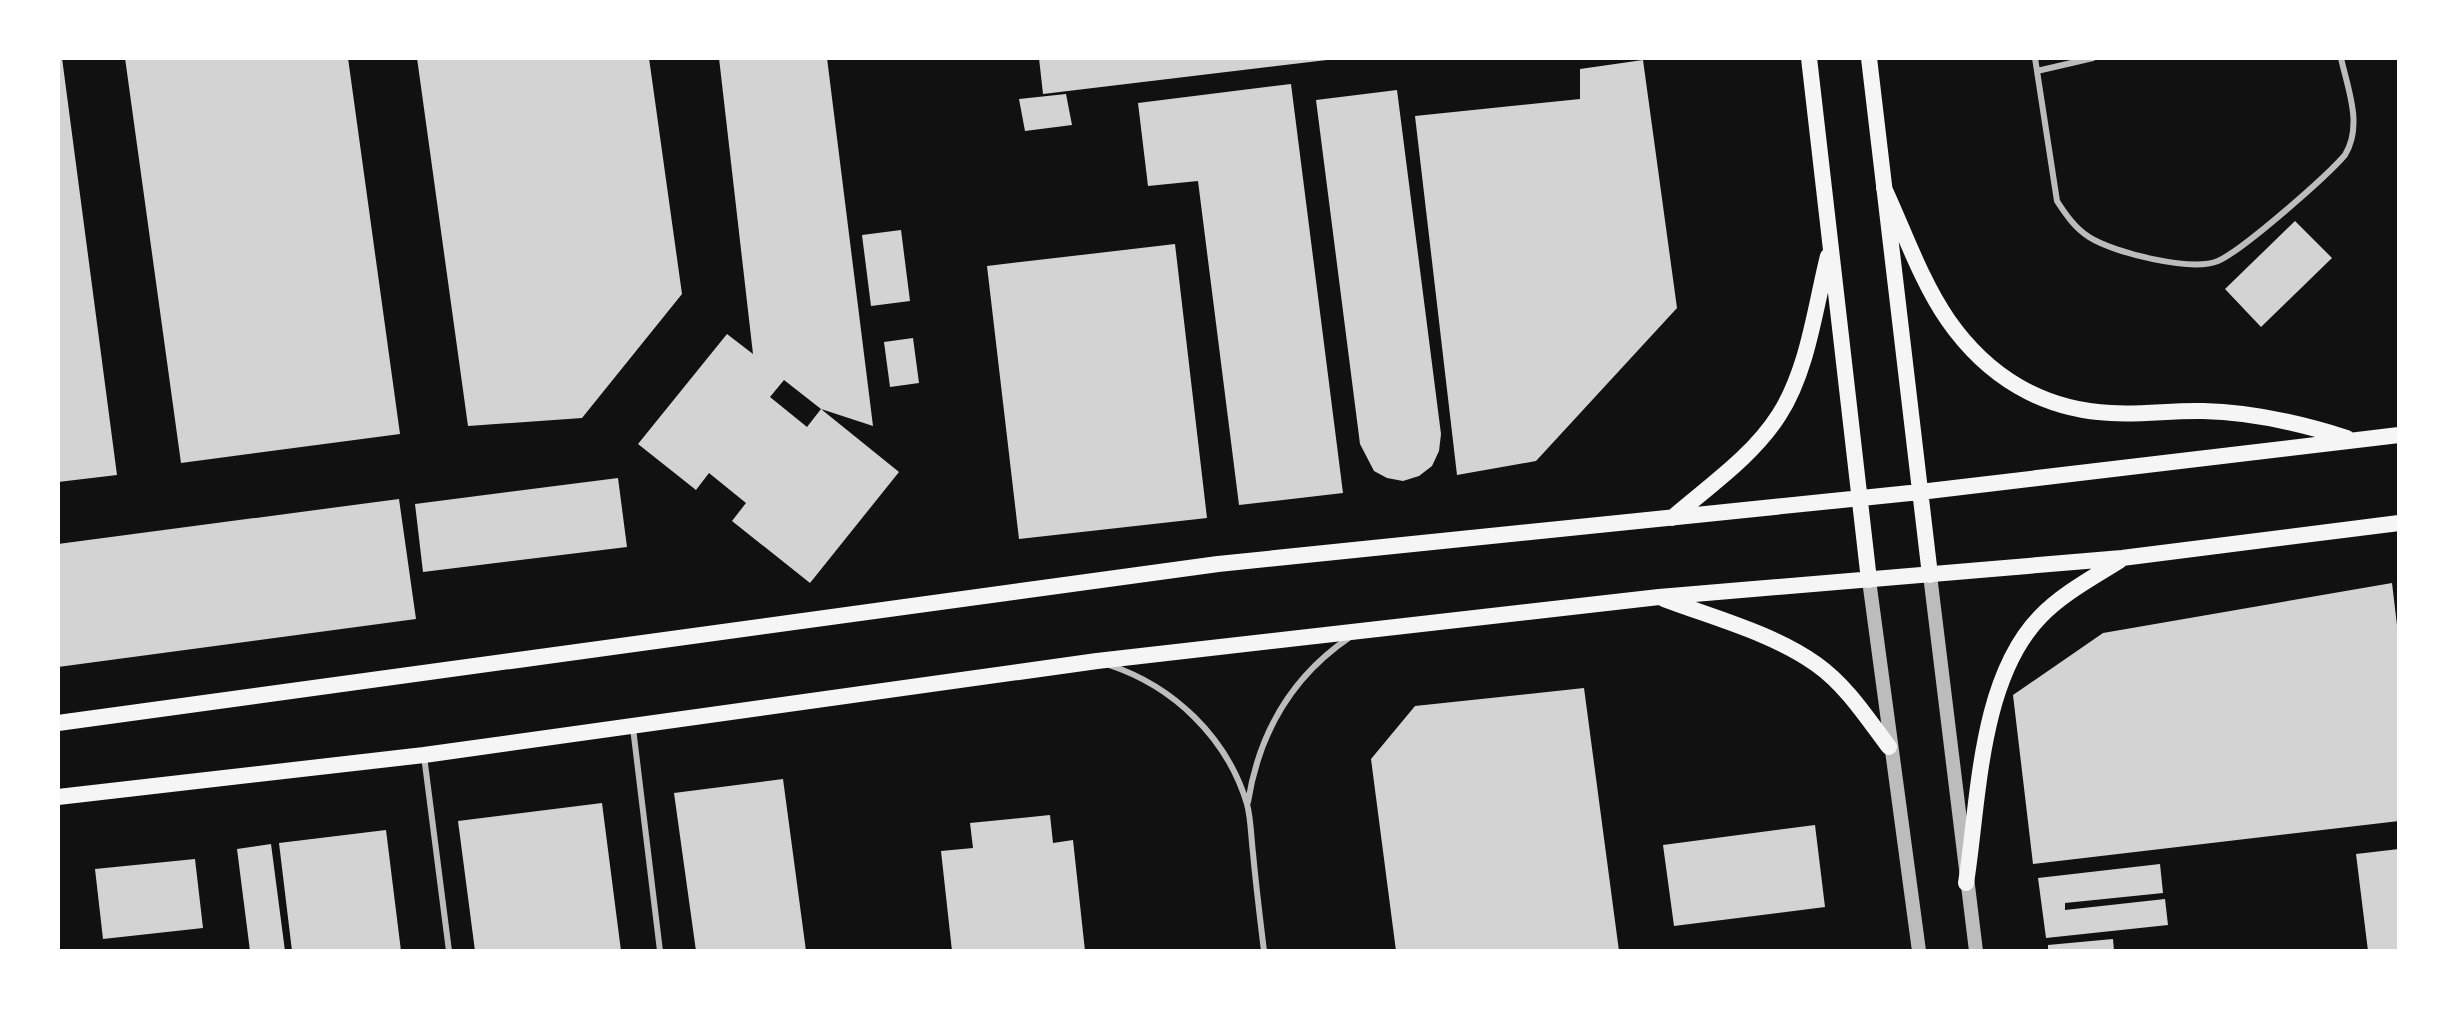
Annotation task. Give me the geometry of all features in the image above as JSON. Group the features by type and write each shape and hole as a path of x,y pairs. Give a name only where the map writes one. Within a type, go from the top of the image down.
{"main road":[{"path":"1809,58 1869,580"},
{"path":"1869,58 1930,575"},
{"path":"1884,188 1946,318 1970,349 1998,375 2025,392 2083,411 2238,414 2313,427 2352,440"},
{"path":"1672,518 1758,443 1781,413 1802,357 1830,247"},
{"path":"58,723 1218,564 1920,492 2399,435"},
{"path":"58,797 424,755 1097,661 1361,630 1659,597 2122,558 2399,523"},
{"path":"1966,883 1990,723 2004,670 2017,645 2041,616 2122,558"},
{"path":"1659,597 1765,638 1817,665 1856,702 1889,747"}],"street":[{"path":"1930,575 1976,951"},
{"path":"1869,580 1889,747 1919,951"}],"lane":[{"path":"2035,58 2057,201 2066,216 2103,244 2189,266 2205,265 2229,255 2345,155 2351,145 2355,121 2341,58"},
{"path":"2037,71 2093,58"},
{"path":"1264,951 1247,805 1253,769 1282,703 1304,675 1361,630"},
{"path":"1097,661 1155,685 1202,724 1221,749 1247,805"},
{"path":"633,727 660,951"},
{"path":"424,755 449,951"}],"building":[{"path":"58,58 62,58 117,475 58,482"},
{"path":"125,58 348,58 400,434 181,463"},
{"path":"417,58 649,58 682,294 582,418 468,426"},
{"path":"719,58 827,58 873,426 821,409 899,472 810,583 732,521 746,503 709,473 696,490 638,444 727,334 753,354","holes":["784,380 821,409 807,427 770,397"]},
{"path":"1039,58 1327,58 1327,60 1043,94"},
{"path":"1643,60 1677,308 1536,461 1457,475 1415,116 1580,99 1580,69"},
{"path":"1291,84 1343,493 1239,505 1198,181 1148,186 1138,103"},
{"path":"1397,90 1441,434 1439,451 1432,466 1419,476 1403,481 1374,471 1360,444 1316,100"},
{"path":"1066,94 1072,125 1025,131 1019,99"},
{"path":"2295,221 2332,258 2261,327 2225,289"},
{"path":"901,230 910,301 871,306 862,235"},
{"path":"1175,244 1207,518 1019,539 987,266"},
{"path":"913,338 919,383 890,387 884,342"},
{"path":"618,478 627,547 423,572 415,504"},
{"path":"399,499 416,619 58,667 58,544"},
{"path":"2392,583 2399,642 2399,821 2033,864 2013,695 2103,633"},
{"path":"1584,688 1619,951 1396,951 1371,759 1415,706"},
{"path":"783,779 806,951 696,951 674,793"},
{"path":"602,803 621,951 475,951 458,821"},
{"path":"1050,815 1053,843 1073,840 1085,951 952,951 941,851 973,848 970,823"},
{"path":"1815,825 1825,907 1674,926 1663,845"},
{"path":"386,830 401,951 292,951 279,843"},
{"path":"271,844 285,951 250,951 237,849"},
{"path":"2399,849 2399,951 2368,951 2356,854"},
{"path":"195,859 203,928 103,939 95,869"},
{"path":"2160,864 2163,893 2065,903 2065,910 2165,899 2168,925 2046,938 2038,878"},
{"path":"2113,939 2114,951 2048,951 2048,945"}]}
